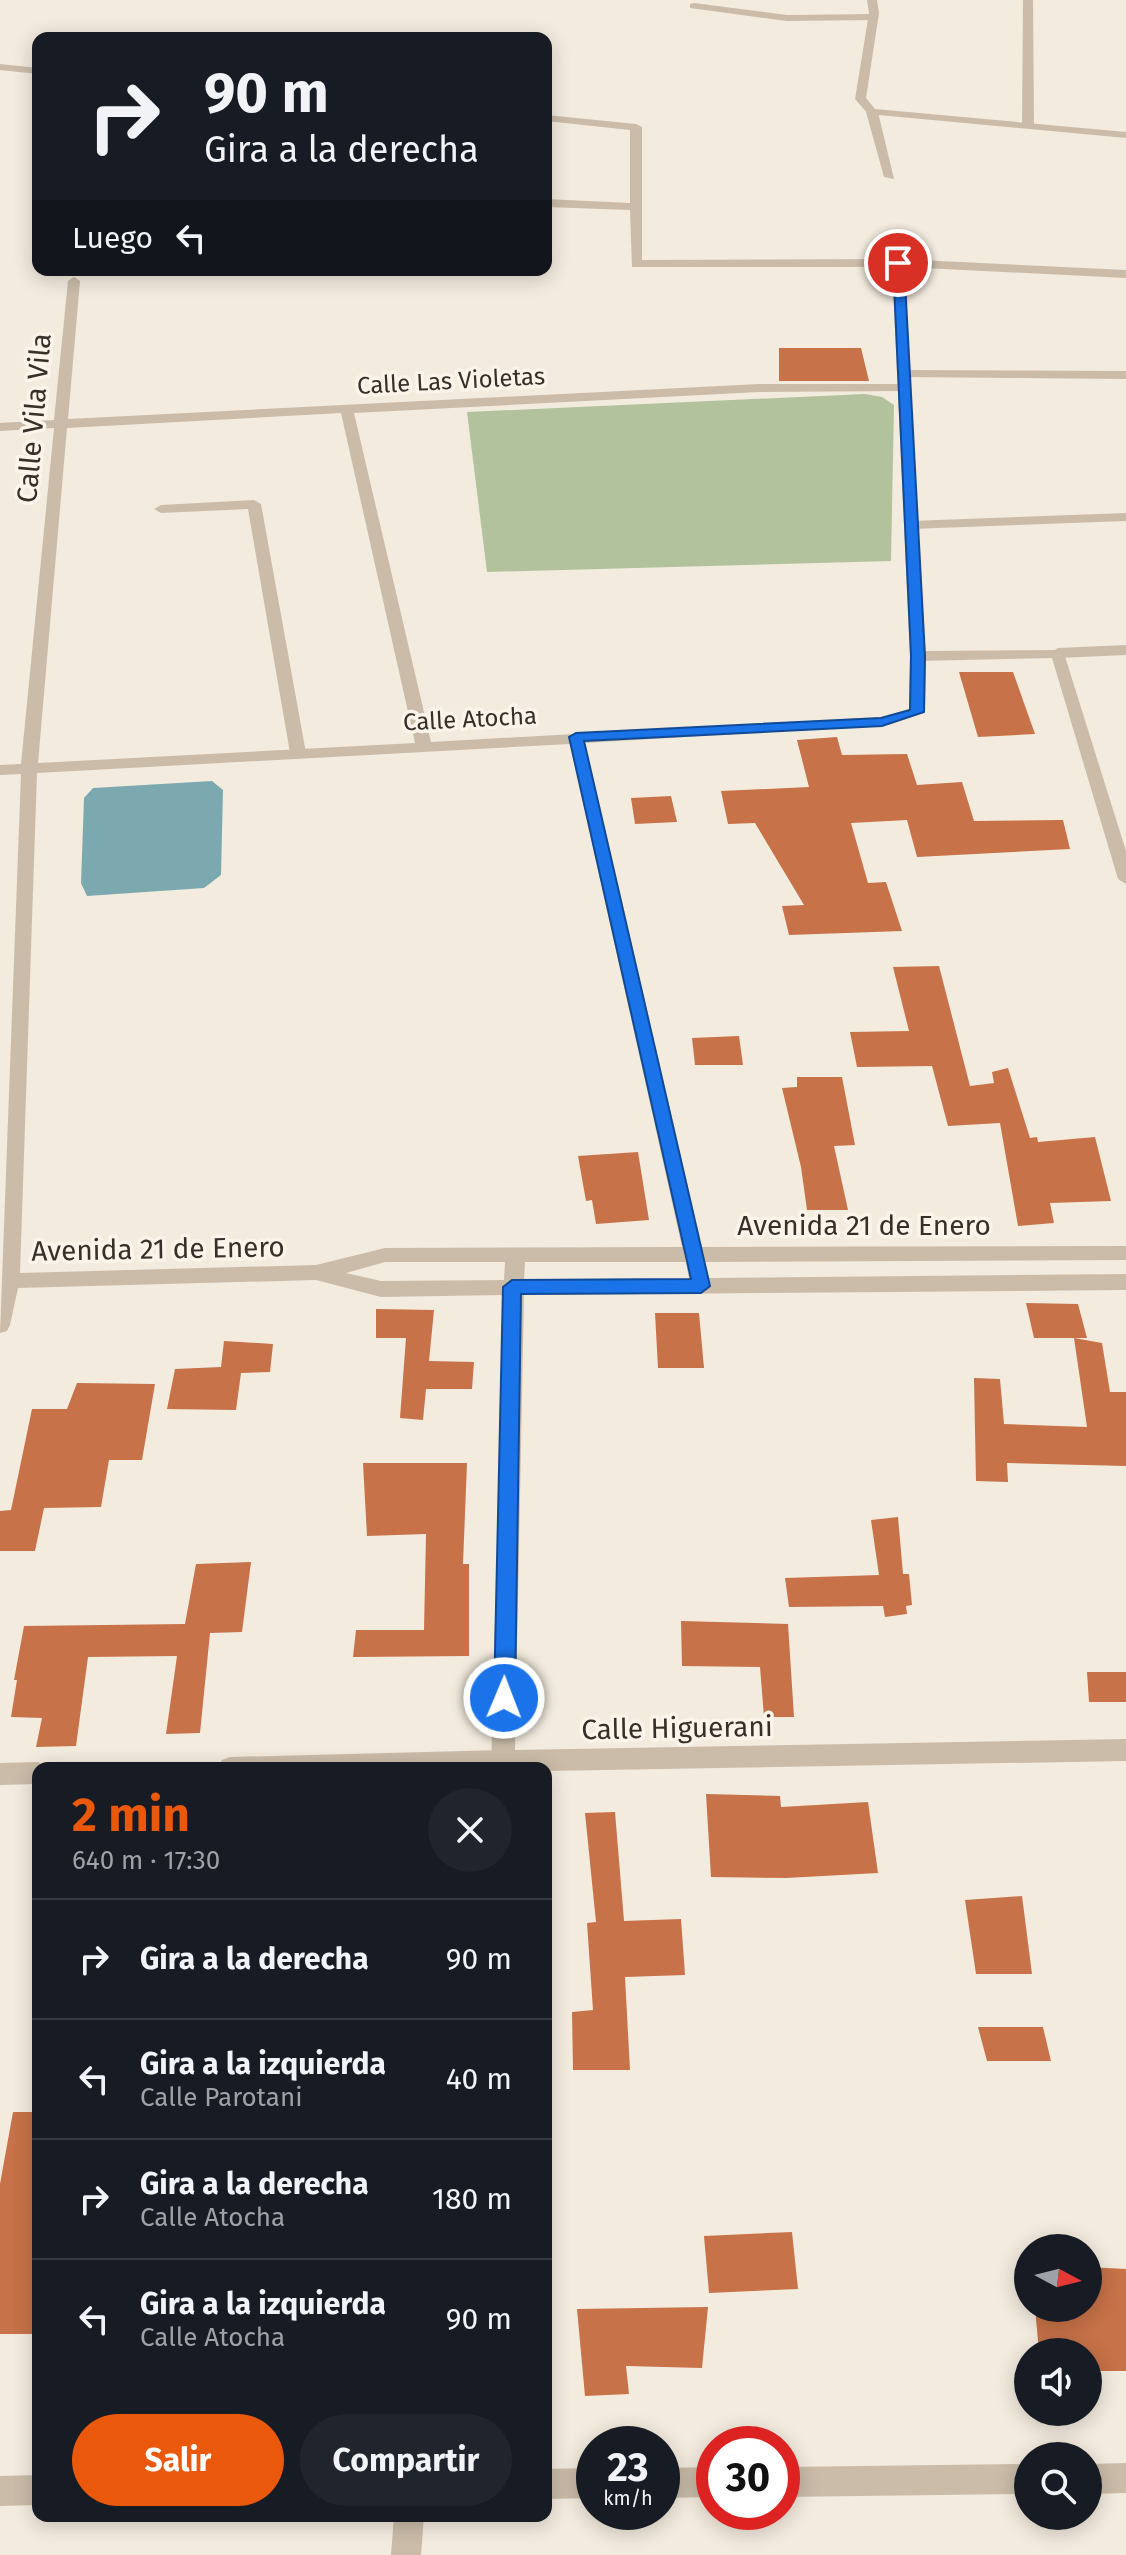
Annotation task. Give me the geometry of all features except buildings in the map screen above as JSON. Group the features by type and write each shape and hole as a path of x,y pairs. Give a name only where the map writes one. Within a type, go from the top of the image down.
{"street":[{"path":"872,0 874,17 860,99 872,112 890,177"},
{"path":"1028,0 1028,125"},
{"path":"694,6 787,18 874,17"},
{"path":"0,67 32,70"},
{"path":"872,112 1126,135"},
{"path":"552,119 636,127 636,264 898,263 1126,274"},
{"path":"552,203 636,207"},
{"path":"898,263 918,656 1126,650"},
{"name":"Calle Vila Vila","path":"0,1325 5,1281 29,769 74,281"},
{"name":"Calle Las Violetas","path":"0,427 904,381 1126,375"},
{"path":"346,408 424,745"},
{"path":"161,509 254,504 298,753"},
{"path":"911,525 1126,517"},
{"path":"1058,653 1126,879"},
{"name":"Calle Atocha","path":"0,770 882,722 917,712 918,656"},
{"path":"576,737 701,1286"},
{"name":"Avenida 21 de Enero","path":"5,1281 316,1273 385,1255 1126,1253"},
{"path":"503,1762 515,1255"},
{"name":"Avenida 21 de Enero","path":"316,1273 381,1289 1126,1282"},
{"name":"Calle Higuerani","path":"552,1763 1126,1750"},
{"path":"0,1774 32,1773"},
{"path":"1102,2479 1126,2478"},
{"path":"800,2482 1014,2479"},
{"path":"552,2484 576,2483"},
{"path":"0,2491 32,2490"},
{"path":"406,2555 409,2522"}],"green space":[{"path":"865,394 882,397 894,405 891,561 487,572 467,412"}],"water":[{"path":"212,781 223,790 221,875 204,888 87,896 81,883 84,798 93,788"}],"route":[{"path":"504,1698 512,1287 701,1286 576,737 882,722 917,712 918,656 898,263"}]}
